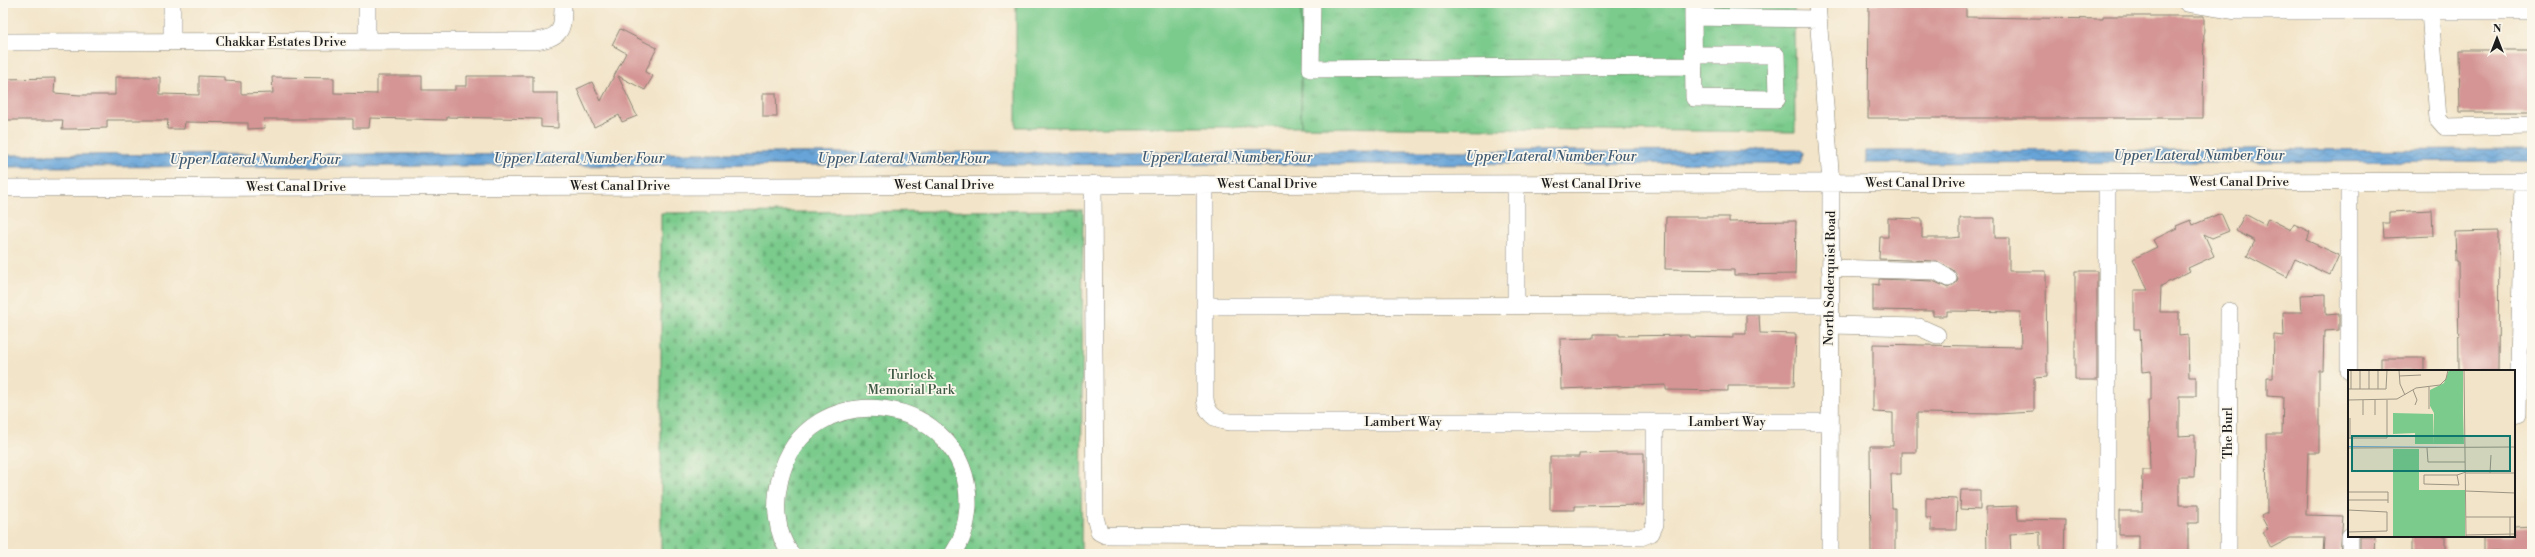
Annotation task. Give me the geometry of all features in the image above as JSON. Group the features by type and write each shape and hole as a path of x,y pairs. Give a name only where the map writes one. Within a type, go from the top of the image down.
{"street":[{"path":"172,3 172,42"},
{"path":"367,3 367,42"},
{"name":"Chakkar Estates Drive","path":"3,42 535,41 549,39 558,35 562,26 563,3"},
{"path":"1312,3 1311,69 1694,60 1776,55 1776,99 1694,98 1694,60 1693,10 1817,11"},
{"path":"2198,4 2237,11 2528,8"},
{"path":"2420,8 2438,119 2445,126 2532,125"},
{"name":"North Soderquist Road","path":"1817,11 1831,183 1829,422 1830,554"},
{"path":"2515,414 2518,413 2527,181"},
{"name":"West Canal Drive","path":"3,188 2527,181"},
{"path":"2107,182 2107,554"},
{"path":"2349,182 2349,370"},
{"path":"1093,184 1095,517 1099,532 1106,535 1641,537 1651,533 1655,524 1655,422"},
{"name":"Lambert Way","path":"1206,184 1205,403 1211,415 1224,422 1829,422"},
{"path":"1516,184 1516,306"},
{"path":"1830,268 1936,271 1948,278"},
{"path":"1205,306 1830,305"},
{"name":"The Burl","path":"2228,554 2229,311"},
{"path":"1830,325 1919,327 1937,335"},
{"path":"791,554 778,523 776,495 782,468 797,443 818,424 843,411 871,407 899,411 925,422 946,441 961,465 968,492 967,520 958,547 953,554"},
{"path":"2350,537 2350,554"}],"green space":[{"path":"1016,3 1301,3 1301,127 1016,127"},
{"path":"1301,3 1794,3 1795,132 1301,127"},
{"name":"Turlock Memorial Park","path":"1083,210 1081,554 661,554 661,213"}],"water":[{"name":"Upper Lateral Number Four","path":"2532,149 2532,161 1866,163 1866,151"},
{"name":"Upper Lateral Number Four","path":"1801,150 1803,152 1800,163 3,167 3,155"}],"building":[{"path":"1966,3 1966,17 2103,19 2103,16 2204,16 2203,118 1868,118 1869,4"},
{"path":"620,29 657,48 645,72 653,76 645,90 618,76 637,116 622,122 619,115 594,127 577,89 592,82 601,101 626,53 612,45"},
{"path":"2459,50 2532,50 2532,112 2460,112"},
{"path":"199,76 224,77 224,81 241,82 241,94 273,93 272,77 334,78 334,93 377,94 377,76 422,76 422,90 455,90 455,86 467,86 467,76 533,76 533,93 558,93 558,128 541,127 541,119 447,117 447,120 370,118 369,128 353,128 353,119 264,119 265,128 248,129 248,123 185,122 184,129 167,129 168,120 107,120 107,128 62,129 63,120 3,120 3,79 55,78 54,93 115,95 115,77 160,77 160,94 199,95"},
{"path":"763,93 776,93 777,117 763,117"},
{"path":"2432,210 2433,236 2384,238 2383,223 2389,223 2389,212"},
{"path":"2221,213 2229,231 2212,238 2204,234 2214,256 2188,268 2190,271 2161,286 2160,312 2179,312 2179,336 2188,335 2189,377 2196,377 2196,396 2179,396 2179,436 2195,435 2195,453 2194,477 2179,477 2179,505 2198,505 2198,523 2188,523 2188,554 2139,554 2139,535 2119,535 2119,511 2142,511 2143,470 2150,470 2148,400 2151,400 2151,371 2142,372 2140,329 2134,329 2134,290 2148,290 2133,259 2157,247 2153,240 2177,228 2176,226 2191,220 2193,225"},
{"path":"2245,214 2265,225 2268,218 2291,230 2294,224 2310,232 2306,240 2339,255 2330,275 2295,259 2287,277 2247,256 2255,241 2236,231"},
{"path":"1666,217 1729,217 1729,222 1796,221 1795,274 1734,275 1734,270 1665,269"},
{"path":"1888,218 1922,219 1922,238 1952,238 1960,237 1960,218 1995,218 1995,238 2009,238 2009,271 2046,271 2047,377 2034,378 2034,412 1997,414 1917,413 1917,452 1901,452 1901,474 1891,474 1892,508 1895,508 1895,554 1871,554 1870,446 1893,446 1893,413 1873,412 1873,344 2021,347 2020,312 1947,311 1947,316 1933,316 1933,311 1873,310 1873,284 1879,285 1879,279 1933,281 1948,288 1956,283 1958,278 1953,270 1937,261 1879,259 1880,237 1888,237"},
{"path":"2499,231 2498,370 2459,370 2458,261 2456,261 2455,232"},
{"path":"2075,271 2097,271 2097,380 2075,380"},
{"path":"2326,294 2326,315 2339,314 2339,330 2324,331 2323,370 2319,370 2319,453 2308,453 2306,515 2343,516 2340,554 2323,554 2324,538 2290,538 2271,548 2263,532 2268,529 2261,516 2267,513 2266,434 2282,434 2283,397 2267,396 2267,377 2273,377 2274,335 2284,336 2283,312 2302,312 2301,295"},
{"path":"1746,315 1759,315 1760,333 1796,334 1794,386 1728,386 1728,391 1666,390 1666,385 1561,389 1560,339 1594,338 1594,334 1619,334 1619,336 1689,335 1689,337 1733,338 1733,334 1746,334"},
{"path":"2381,358 2424,358 2424,370 2381,370"},
{"path":"1644,453 1644,505 1575,506 1575,510 1550,510 1550,457 1579,457 1579,454"},
{"path":"1961,490 1980,490 1980,510 1960,509"},
{"path":"1926,498 1957,499 1956,530 1931,530 1931,518 1926,518"},
{"path":"2017,506 2018,519 2065,520 2064,554 2040,554 2040,532 2010,534 2011,554 1987,554 1986,507"},
{"path":"2532,526 2532,551 2483,552 2483,537 2515,537 2515,527"},
{"path":"2360,537 2375,537 2374,552 2360,552"},
{"path":"2412,537 2445,537 2445,553 2412,552"}]}
